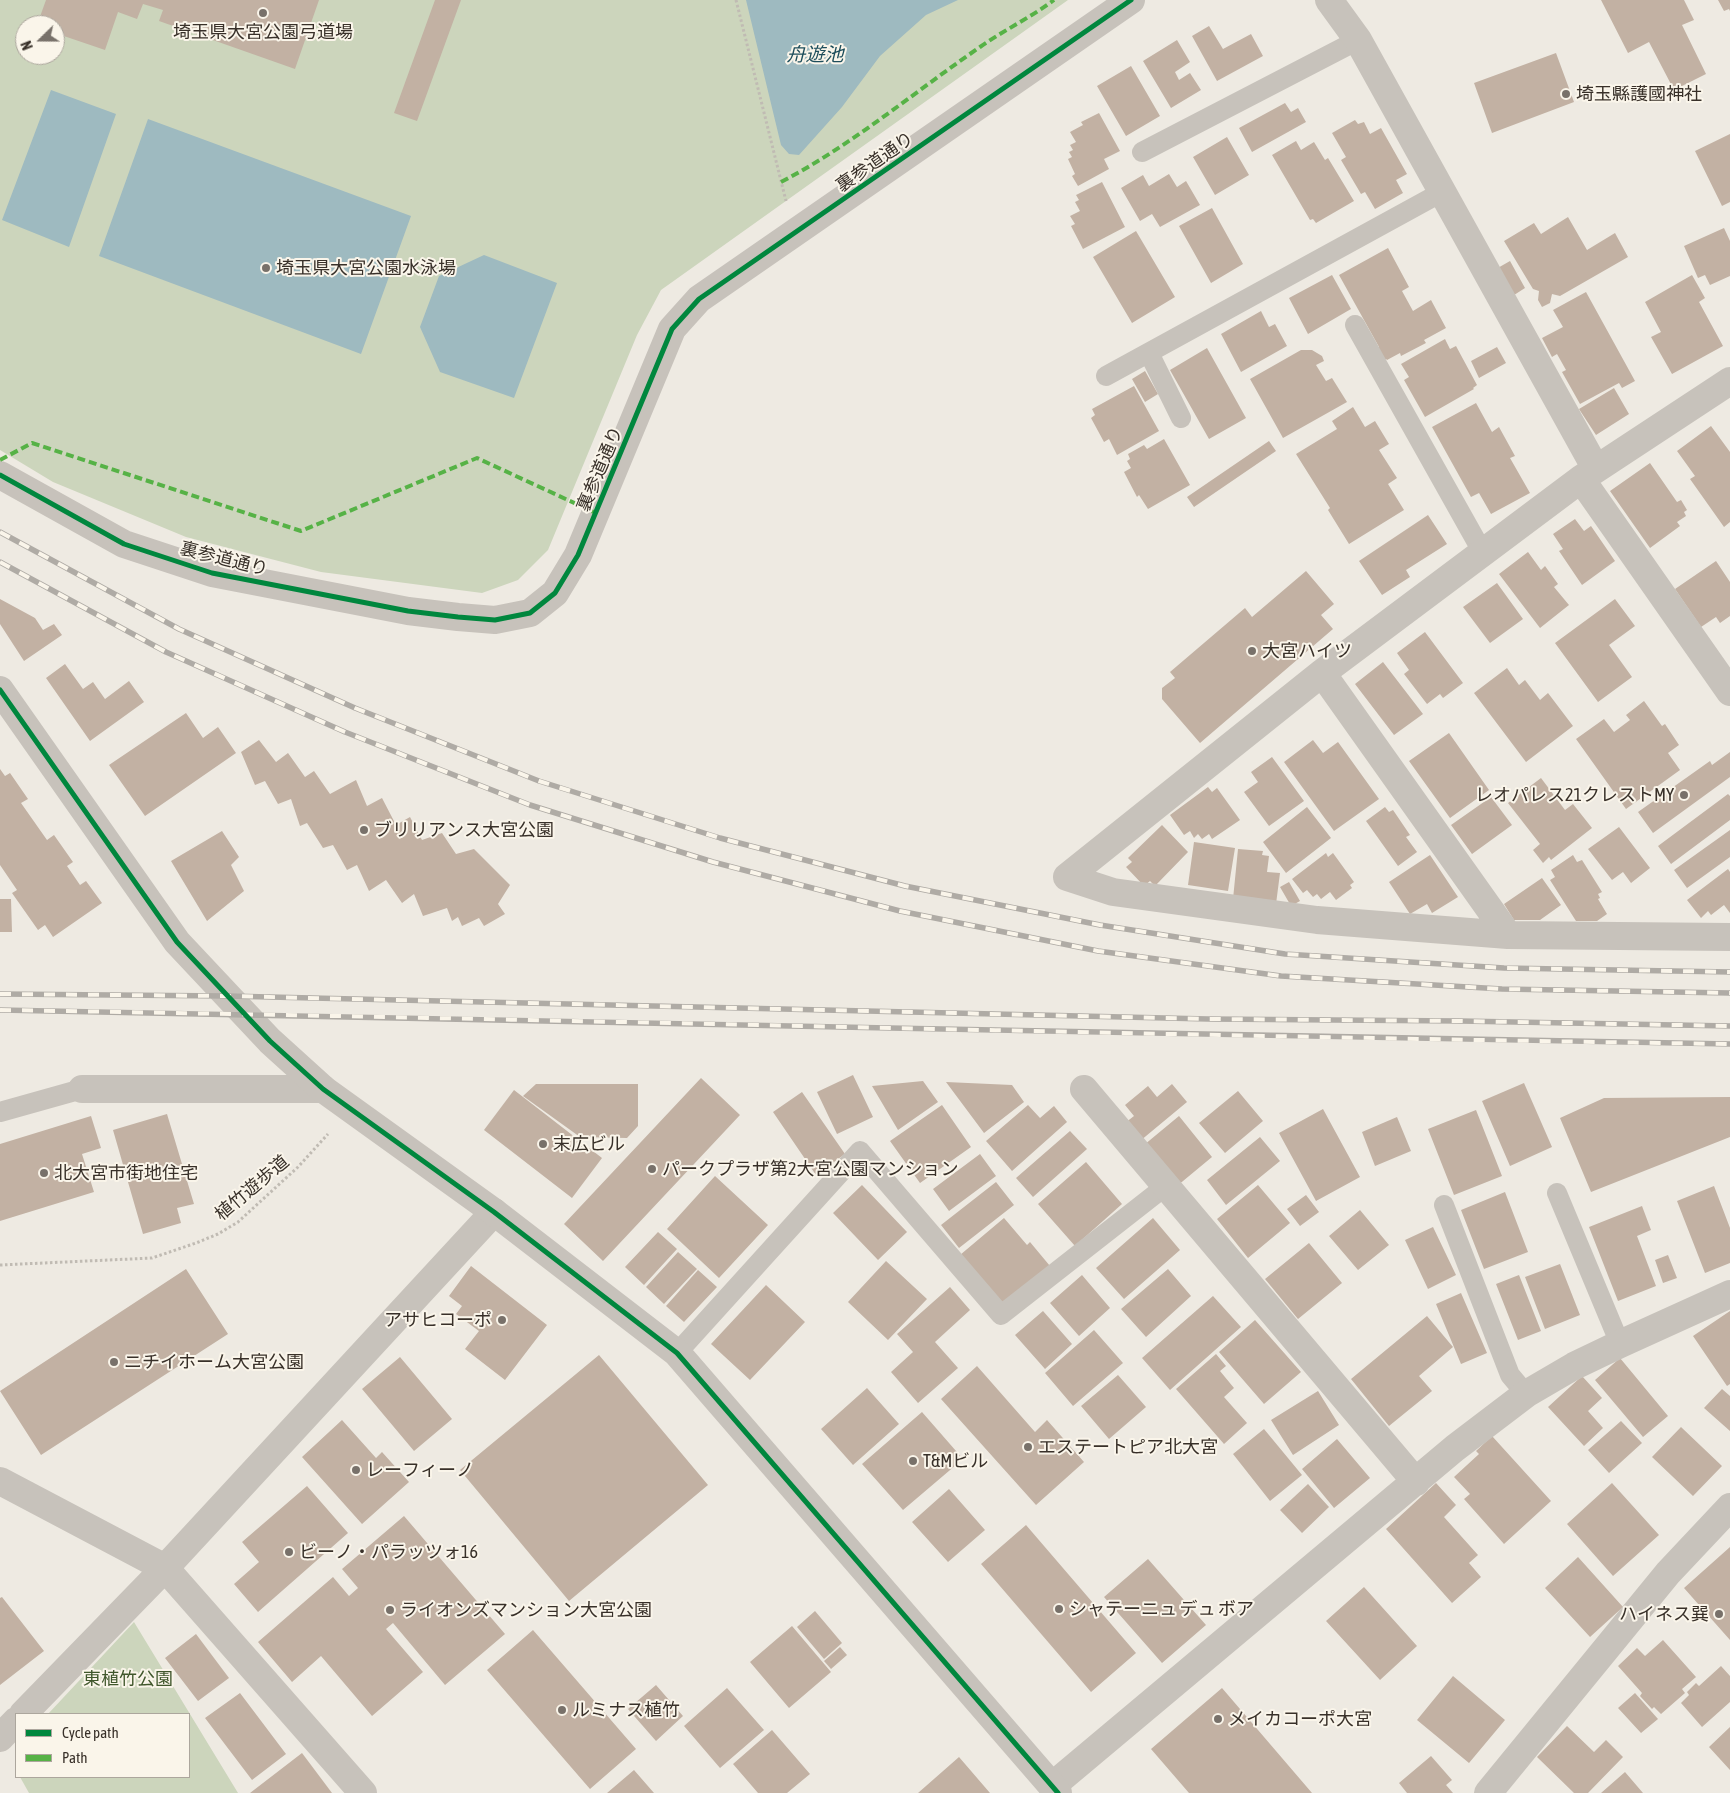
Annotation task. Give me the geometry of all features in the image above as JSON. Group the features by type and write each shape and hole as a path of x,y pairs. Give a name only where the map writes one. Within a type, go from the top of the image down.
{"street":[{"name":"裏参道通り","path":"0,475 124,544 212,574 370,604 458,617 495,620 530,614 555,593 578,555 672,329 699,299 1131,0"},
{"path":"1329,0 1358,40 1442,192 1589,474 1730,692"},
{"path":"1730,380 1589,474 1322,673 1067,877 1114,892 1317,920 1508,935 1730,937"},
{"path":"1322,673 1508,935"},
{"path":"0,690 177,942 270,1042 323,1089 494,1212 678,1353 1051,1791 1455,1448 1526,1394 1574,1366 1730,1294"},
{"path":"82,1089 323,1089"},
{"path":"1084,1089 1416,1482"},
{"path":"24,1713 165,1568 494,1212"},
{"path":"0,1481 165,1568 363,1793"},
{"path":"1488,1793 1668,1573 1730,1506"},
{"path":"0,1738 15,1723"}],"lane":[{"path":"1142,152 1358,40"},
{"path":"1106,376 1442,192"},
{"path":"1354,325 1483,553"},
{"path":"1149,353 1181,418"},
{"path":"0,1112 82,1089"},
{"path":"678,1353 860,1151 1001,1315 1167,1185"},
{"path":"1557,1193 1620,1344"},
{"path":"1444,1205 1510,1375 1526,1394"}],"path":[{"path":"736,0 783,193 796,233"}],"green space":[{"path":"0,0 1068,0 661,290 637,335 548,550 518,580 482,593 321,572 186,537 53,482 0,450"},
{"name":"東植竹公園","path":"134,1622 189,1713 49,1713"},
{"name":"東植竹公園","path":"190,1714 238,1793 29,1793 21,1778 190,1778"}],"water":[{"name":"舟遊池","path":"746,0 958,0 926,15 880,56 842,107 799,155 789,154 781,145"},
{"path":"51,90 116,114 69,247 2,220"},
{"path":"148,119 411,216 361,354 99,256"},
{"path":"484,255 557,283 514,398 440,372 420,327 439,276"}],"building":[{"path":"46,0 319,0 295,69 159,21 163,10 143,4 137,19 118,12 105,50 65,36 65,15 41,15"},
{"path":"435,0 461,0 417,121 394,113"},
{"path":"1601,0 1684,0 1694,20 1682,25 1706,74 1674,90 1649,42 1628,53"},
{"path":"1718,0 1730,0 1730,11 1729,9 1724,11"},
{"path":"1209,26 1223,49 1251,34 1263,56 1217,81 1192,36"},
{"path":"1177,40 1190,62 1175,72 1179,80 1190,73 1201,90 1171,108 1143,61"},
{"path":"1556,53 1574,102 1492,133 1474,83"},
{"path":"1131,66 1160,116 1126,136 1097,86"},
{"path":"1285,103 1291,112 1298,108 1306,122 1252,152 1239,128"},
{"path":"1099,113 1120,151 1104,159 1109,169 1078,186 1072,176 1075,174 1068,159 1072,157 1069,152 1073,150 1070,145 1076,142 1070,132 1083,125 1081,122"},
{"path":"1355,120 1358,124 1364,122 1370,134 1381,128 1407,174 1396,180 1403,193 1375,209 1365,192 1361,194 1341,160 1346,157 1332,133"},
{"path":"1730,134 1730,202 1722,206 1695,151"},
{"path":"1227,137 1249,175 1215,195 1193,157"},
{"path":"1296,141 1301,150 1314,142 1325,160 1328,158 1354,201 1316,223 1313,219 1310,220 1272,155"},
{"path":"1169,174 1177,187 1186,181 1200,205 1160,227 1152,214 1140,221 1121,188 1143,175 1149,186"},
{"path":"1102,182 1125,227 1083,249 1071,226 1075,224 1070,216 1080,211 1075,202 1079,200 1076,195"},
{"path":"1212,208 1243,264 1211,283 1179,226"},
{"path":"1568,217 1587,250 1615,233 1628,257 1560,296 1552,294 1550,303 1542,307 1538,300 1539,291 1533,289 1504,241 1534,223 1541,234"},
{"path":"1724,228 1730,241 1730,276 1710,285 1705,275 1698,278 1684,246"},
{"path":"1136,231 1175,297 1132,323 1093,257"},
{"path":"1388,248 1409,287 1402,291 1413,311 1431,300 1446,328 1424,340 1426,343 1401,356 1400,353 1384,360 1377,348 1379,347 1339,275"},
{"path":"1510,261 1525,288 1511,297 1496,269"},
{"path":"1332,275 1351,309 1308,334 1289,298"},
{"path":"1692,275 1705,298 1699,302 1723,346 1672,374 1651,337 1661,332 1645,302"},
{"path":"1586,292 1635,381 1622,388 1619,383 1580,404 1562,372 1566,370 1557,354 1552,357 1542,338 1563,327 1553,310"},
{"path":"1261,311 1269,327 1275,324 1287,346 1241,372 1221,334"},
{"path":"1445,339 1450,349 1456,346 1477,385 1474,389 1425,417 1404,380 1409,377 1401,364"},
{"path":"1497,347 1506,363 1479,378 1471,361"},
{"path":"1207,348 1246,418 1209,439 1170,370"},
{"path":"1301,350 1312,350 1322,356 1324,361 1316,365 1326,381 1332,378 1347,402 1283,438 1250,379"},
{"path":"1145,371 1158,394 1145,402 1132,379"},
{"path":"1134,386 1159,431 1117,455 1109,439 1104,442 1091,418 1095,415 1092,409"},
{"path":"1614,388 1629,414 1596,435 1579,409"},
{"path":"1476,403 1492,432 1499,427 1515,456 1510,458 1530,493 1491,514 1479,493 1471,497 1432,427"},
{"path":"1353,407 1365,427 1375,421 1389,444 1379,450 1397,478 1388,484 1404,510 1349,544 1328,510 1330,508 1296,454 1337,429 1332,421"},
{"path":"1711,426 1730,452 1730,522 1724,527 1690,479 1695,476 1677,451"},
{"path":"1164,439 1190,485 1148,509 1139,495 1137,497 1124,472 1131,468 1127,461 1130,459 1128,454 1144,445 1147,449"},
{"path":"1269,441 1276,451 1194,507 1187,497"},
{"path":"1650,463 1677,502 1681,500 1687,510 1684,512 1686,516 1677,522 1680,526 1650,548 1610,491"},
{"path":"1428,515 1447,544 1406,570 1410,577 1382,595 1359,561"},
{"path":"1575,519 1584,531 1591,526 1615,561 1582,585 1559,551 1563,549 1553,534"},
{"path":"1528,552 1541,570 1545,566 1558,584 1554,587 1569,605 1540,628 1499,574"},
{"path":"1716,561 1730,582 1730,616 1720,623 1716,617 1701,627 1675,589"},
{"name":"大宮ハイツ","path":"1306,571 1334,604 1321,615 1333,629 1200,743 1162,699 1162,688 1175,678 1170,672 1245,608 1252,617"},
{"path":"1497,583 1523,619 1490,643 1463,607"},
{"path":"0,599 35,618 43,630 54,624 62,635 24,661 0,624"},
{"path":"1615,599 1635,626 1609,645 1632,677 1598,702 1555,643"},
{"path":"1425,632 1463,683 1443,698 1440,694 1427,704 1404,674 1409,670 1397,653"},
{"path":"1383,662 1423,714 1394,735 1355,684"},
{"path":"65,664 83,689 93,682 105,699 129,681 144,702 90,741 46,678"},
{"path":"1507,668 1519,685 1525,680 1540,700 1548,693 1573,726 1526,762 1474,693"},
{"path":"1644,701 1662,726 1665,724 1679,745 1668,753 1680,770 1626,809 1576,739 1604,719 1614,732 1630,720 1626,715"},
{"path":"186,713 203,738 218,727 236,753 145,816 109,765"},
{"path":"1449,733 1489,790 1450,818 1409,761"},
{"name":"ブリリアンス大宮公園","path":"259,740 276,762 288,753 305,777 314,771 330,794 356,780 367,806 382,798 396,825 410,817 422,840 442,833 456,854 474,849 510,885 498,904 505,914 484,926 479,918 462,926 458,917 452,921 447,908 423,916 414,894 402,903 386,880 369,891 357,865 347,870 333,845 323,848 307,823 300,826 291,799 278,804 265,781 255,785 241,752"},
{"path":"1313,740 1323,753 1338,742 1379,799 1334,831 1284,762"},
{"name":"レオパレス21クレストMY","path":"1730,752 1730,777 1653,833 1638,812 1710,761 1712,765"},
{"path":"1272,757 1304,801 1269,826 1244,792 1258,782 1251,772"},
{"path":"0,769 5,776 10,773 28,799 21,803 47,840 54,835 73,862 67,866 80,885 86,881 102,903 53,937 45,925 38,930 12,893 17,890 0,865"},
{"path":"1541,778 1565,810 1573,804 1592,828 1551,860 1549,857 1543,863 1533,850 1540,844 1508,803"},
{"path":"1208,787 1212,792 1217,788 1240,820 1212,839 1209,834 1202,839 1198,834 1194,838 1190,831 1184,835 1170,815"},
{"path":"1728,794 1730,796 1730,820 1671,864 1658,846"},
{"path":"1491,797 1512,825 1472,854 1451,825"},
{"path":"1307,807 1331,838 1286,873 1263,842"},
{"path":"1385,807 1389,812 1393,810 1410,835 1406,837 1417,852 1398,866 1366,821"},
{"path":"1162,825 1188,852 1155,886 1150,881 1144,886 1126,867 1132,862 1128,858"},
{"path":"1619,827 1650,868 1631,883 1623,872 1612,880 1588,849"},
{"path":"1730,830 1730,857 1687,888 1674,870"},
{"path":"222,831 239,857 231,865 244,891 207,921 171,861"},
{"path":"1194,842 1235,848 1228,891 1188,885"},
{"path":"1238,849 1263,851 1262,855 1269,856 1267,872 1280,873 1276,904 1233,899"},
{"path":"1326,853 1328,857 1333,853 1354,882 1350,885 1352,888 1336,900 1330,892 1321,899 1317,894 1313,897 1307,890 1303,893 1292,879"},
{"path":"1430,855 1458,897 1432,913 1427,904 1410,914 1389,882"},
{"path":"1573,855 1577,862 1582,860 1602,892 1598,894 1600,898 1598,899 1607,914 1597,921 1576,921 1550,880 1555,877 1551,870"},
{"path":"1728,869 1730,872 1730,913 1724,905 1711,915 1708,911 1701,918 1687,900"},
{"path":"1542,878 1561,905 1540,920 1514,920 1504,904"},
{"path":"1289,882 1300,901 1291,906 1280,887"},
{"path":"0,899 11,899 12,932 0,932"},
{"path":"853,1075 873,1117 837,1134 817,1092"},
{"name":"パークプラザ第2大宮公園マンション","path":"701,1078 740,1115 603,1261 564,1224"},
{"path":"923,1081 938,1102 898,1130 872,1086"},
{"path":"946,1082 1012,1085 1024,1102 984,1133"},
{"path":"1524,1083 1552,1147 1510,1166 1482,1101"},
{"path":"536,1084 638,1084 638,1126 627,1138 580,1137 523,1096"},
{"path":"1172,1084 1187,1102 1140,1141 1125,1123 1134,1116 1125,1105 1148,1086 1157,1097"},
{"name":"末広ビル","path":"514,1090 602,1158 572,1198 484,1130"},
{"path":"1238,1091 1263,1121 1225,1153 1199,1123"},
{"path":"802,1092 845,1154 816,1175 773,1112"},
{"path":"1730,1097 1730,1137 1591,1192 1560,1118 1604,1098"},
{"path":"942,1105 971,1147 920,1183 890,1141"},
{"path":"1028,1105 1040,1118 1054,1106 1067,1122 1012,1171 986,1141"},
{"path":"1323,1109 1360,1177 1316,1201 1279,1133"},
{"path":"1476,1110 1502,1176 1454,1195 1428,1129"},
{"path":"167,1114 194,1204 177,1208 181,1223 143,1234 113,1130"},
{"name":"北大宮市街地住宅","path":"91,1116 101,1148 82,1154 94,1192 0,1221 0,1144"},
{"path":"1179,1116 1212,1157 1177,1186 1144,1145"},
{"path":"1397,1117 1411,1151 1375,1166 1362,1132"},
{"path":"1070,1131 1087,1149 1033,1197 1016,1178"},
{"path":"1260,1137 1280,1161 1226,1205 1207,1180"},
{"path":"980,1154 996,1176 949,1211 933,1189"},
{"path":"1086,1162 1122,1204 1075,1246 1038,1204"},
{"path":"715,1176 768,1225 719,1278 667,1229"},
{"path":"996,1182 1014,1205 959,1248 941,1225"},
{"path":"862,1185 907,1232 878,1260 833,1213"},
{"path":"1258,1185 1290,1223 1248,1258 1217,1219"},
{"path":"1714,1186 1730,1228 1730,1263 1705,1273 1677,1201"},
{"path":"1505,1192 1528,1252 1484,1269 1461,1210"},
{"path":"1306,1195 1319,1212 1300,1226 1287,1209"},
{"path":"1642,1206 1651,1230 1637,1236 1656,1286 1618,1301 1589,1227"},
{"path":"1360,1210 1389,1245 1358,1270 1329,1236"},
{"path":"1004,1218 1027,1245 1030,1242 1050,1266 1002,1306 960,1255"},
{"path":"1153,1218 1180,1250 1124,1299 1096,1268"},
{"path":"1433,1227 1456,1275 1428,1289 1405,1240"},
{"path":"658,1232 677,1249 644,1285 625,1267"},
{"path":"1309,1243 1342,1283 1298,1319 1265,1279"},
{"path":"678,1252 697,1269 664,1304 646,1287"},
{"path":"1668,1255 1677,1278 1663,1283 1655,1260"},
{"path":"886,1261 927,1299 888,1340 848,1302"},
{"path":"1560,1264 1580,1315 1545,1329 1525,1277"},
{"name":"アサヒコーポ","path":"471,1266 547,1325 505,1380 465,1349 479,1331 456,1314 462,1306 449,1296"},
{"name":"ニチイホーム大宮公園","path":"186,1269 228,1334 41,1455 0,1391"},
{"path":"1168,1269 1191,1296 1146,1337 1121,1309"},
{"path":"698,1270 717,1287 684,1322 666,1306"},
{"path":"1082,1275 1110,1308 1079,1336 1050,1303"},
{"path":"1519,1275 1541,1331 1518,1340 1496,1284"},
{"path":"766,1285 805,1322 750,1380 711,1344"},
{"path":"950,1287 970,1310 935,1342 958,1368 918,1403 891,1372 913,1352 897,1334"},
{"path":"1461,1293 1487,1353 1461,1364 1436,1304"},
{"path":"1213,1296 1241,1327 1170,1390 1142,1358"},
{"path":"1043,1311 1072,1344 1045,1369 1015,1335"},
{"path":"1730,1311 1730,1384 1727,1386 1693,1336"},
{"path":"1427,1316 1453,1347 1419,1376 1432,1391 1389,1426 1351,1379"},
{"path":"1255,1320 1301,1372 1264,1404 1219,1352"},
{"path":"1094,1330 1123,1363 1073,1406 1045,1373"},
{"path":"1216,1354 1226,1366 1220,1371 1234,1388 1224,1397 1247,1423 1224,1444 1176,1389"},
{"path":"599,1355 708,1485 569,1601 460,1470"},
{"path":"400,1357 452,1419 414,1451 362,1389"},
{"path":"1620,1358 1668,1416 1643,1437 1595,1380"},
{"name":"エステートピア北大宮","path":"977,1366 1035,1432 1047,1420 1084,1462 1036,1505 941,1399"},
{"path":"1118,1375 1146,1407 1109,1439 1081,1406"},
{"path":"1582,1376 1602,1398 1588,1411 1603,1428 1584,1446 1548,1407"},
{"path":"867,1388 899,1424 853,1465 821,1429"},
{"path":"1722,1389 1730,1396 1730,1431 1704,1408"},
{"path":"1318,1391 1339,1425 1293,1455 1271,1420"},
{"name":"T&Mビル","path":"922,1412 963,1459 903,1510 862,1464"},
{"name":"レーフィーノ","path":"342,1420 376,1458 382,1452 409,1482 362,1524 302,1457"},
{"path":"1621,1421 1642,1443 1609,1473 1588,1450"},
{"path":"1681,1427 1722,1466 1693,1496 1652,1457"},
{"path":"1264,1429 1302,1475 1270,1501 1233,1454"},
{"path":"1492,1436 1551,1501 1504,1544 1464,1499 1470,1494 1454,1477 1479,1454 1476,1451"},
{"path":"1337,1439 1370,1478 1334,1508 1302,1469"},
{"path":"1436,1483 1456,1505 1444,1517 1478,1555 1469,1563 1481,1577 1452,1603 1386,1529"},
{"path":"1612,1483 1659,1535 1613,1576 1567,1524"},
{"path":"1308,1484 1329,1507 1302,1533 1280,1510"},
{"name":"ビーノ・パラッツォ16","path":"307,1486 348,1533 258,1612 234,1584 259,1562 242,1542"},
{"path":"949,1489 985,1530 948,1562 912,1522"},
{"name":"ライオンズマンション大宮公園","path":"404,1516 505,1634 445,1685 393,1623 386,1629 423,1672 372,1716 321,1656 292,1682 258,1642 333,1577 349,1596 358,1588 342,1569"},
{"name":"シャテーニュ デュ ボア","path":"1026,1525 1136,1653 1091,1692 981,1564"},
{"name":"ハイネス巽","path":"1730,1547 1730,1640 1684,1588"},
{"path":"1578,1557 1623,1607 1590,1637 1545,1588"},
{"path":"1148,1559 1206,1625 1162,1663 1104,1597"},
{"path":"1364,1587 1417,1646 1380,1680 1326,1621"},
{"path":"2,1597 44,1651 0,1685 0,1598"},
{"path":"815,1611 842,1643 824,1659 797,1627"},
{"path":"792,1626 831,1672 789,1708 750,1662"},
{"name":"ルミナス植竹","path":"533,1630 636,1749 590,1789 487,1670"},
{"path":"196,1634 229,1678 198,1701 165,1658"},
{"path":"1663,1640 1696,1677 1682,1689 1685,1693 1661,1714 1654,1707 1652,1709 1640,1696 1642,1693 1618,1666 1637,1648 1645,1656"},
{"path":"840,1647 847,1655 831,1669 824,1661"},
{"path":"1721,1666 1730,1676 1730,1702 1702,1727 1681,1703 1689,1695 1687,1692 1696,1683 1699,1686"},
{"path":"1453,1676 1505,1720 1469,1763 1417,1720"},
{"path":"656,1685 683,1716 656,1741 628,1709"},
{"path":"727,1688 764,1730 720,1768 684,1726"},
{"name":"メイカコーポ大宮","path":"1222,1688 1312,1793 1189,1793 1151,1749"},
{"path":"240,1693 286,1754 252,1780 205,1718"},
{"path":"1635,1693 1658,1719 1641,1733 1618,1708"},
{"path":"1567,1726 1594,1752 1606,1740 1623,1757 1588,1793 1574,1793 1537,1757"},
{"path":"1730,1727 1730,1770 1709,1747"},
{"path":"772,1730 810,1774 787,1793 758,1793 733,1764"},
{"path":"302,1753 332,1793 250,1793"},
{"path":"1431,1756 1452,1780 1446,1785 1453,1793 1407,1793 1399,1783"},
{"path":"959,1757 990,1793 918,1793"},
{"path":"634,1770 654,1793 607,1793"},
{"path":"1625,1772 1643,1793 1601,1793"}],"railway":[{"path":"0,532 179,629 355,708 539,781 720,838 905,886 1100,925 1285,954 1504,968 1730,972"},
{"path":"0,562 166,652 345,732 530,805 713,862 900,911 1098,951 1281,976 1502,989 1730,993"},
{"path":"0,994 227,996 1208,1019 1730,1026"},
{"path":"0,1010 1297,1037 1730,1044"}],"marked path":[{"path":"781,182 833,152 955,64 1054,0"},
{"path":"0,460 32,443 301,531 477,458 596,513"}],"cycle path":[{"path":"0,475 124,544 212,573 408,611 495,620 530,613 555,593 578,555 672,329 699,299 1131,0"},
{"path":"0,690 177,942 270,1041 323,1089 494,1212 677,1353 1058,1793"}],"place":[{"name":"埼玉県大宮公園弓道場","path":"263,13"},
{"name":"埼玉縣護國神社","path":"1566,94"},
{"name":"埼玉県大宮公園水泳場","path":"266,268"},
{"name":"大宮ハイツ","path":"1252,651"},
{"name":"レオパレス21クレストMY","path":"1684,795"},
{"name":"ブリリアンス大宮公園","path":"364,830"},
{"name":"末広ビル","path":"543,1144"},
{"name":"パークプラザ第2大宮公園マンション","path":"652,1169"},
{"name":"北大宮市街地住宅","path":"44,1173"},
{"name":"アサヒコーポ","path":"502,1320"},
{"name":"ニチイホーム大宮公園","path":"114,1362"},
{"name":"エステートピア北大宮","path":"1028,1447"},
{"name":"T&Mビル","path":"913,1461"},
{"name":"レーフィーノ","path":"356,1470"},
{"name":"ビーノ・パラッツォ16","path":"289,1552"},
{"name":"シャテーニュ デュ ボア","path":"1059,1609"},
{"name":"ライオンズマンション大宮公園","path":"390,1610"},
{"name":"ハイネス巽","path":"1719,1614"},
{"name":"ルミナス植竹","path":"562,1710"},
{"name":"メイカコーポ大宮","path":"1218,1719"}]}
